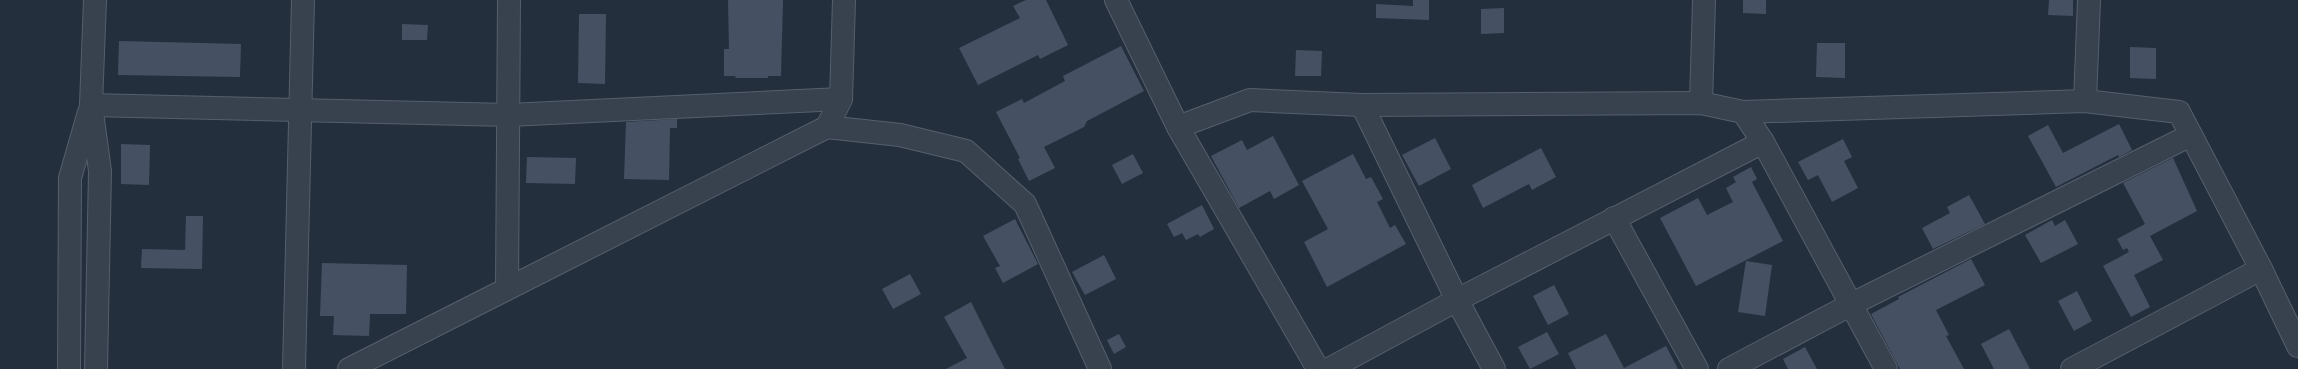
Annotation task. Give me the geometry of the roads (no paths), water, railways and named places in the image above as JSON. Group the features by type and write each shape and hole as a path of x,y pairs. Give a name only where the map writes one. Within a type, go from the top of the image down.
{"street":[{"path":"95,0 91,105 100,171 96,369"},
{"path":"294,369 303,0"},
{"path":"507,288 509,0"},
{"path":"827,127 841,99 844,0"},
{"path":"1116,0 1178,127 1318,369"},
{"path":"1701,103 1704,0"},
{"path":"2085,101 2089,0"},
{"path":"91,105 509,115 841,99"},
{"path":"1178,127 1250,100 1362,105 1701,103 1743,112 2085,101 2179,112 2261,269 2298,346"},
{"path":"69,369 70,178 91,105"},
{"path":"1362,105 1457,300 1494,369"},
{"path":"1743,112 1763,142 1886,369"},
{"path":"349,369 827,127 900,135 966,151 1026,204 1100,369"},
{"path":"1729,369 1852,304 2191,135"},
{"path":"1329,369 1457,300 1763,142"},
{"path":"1614,218 1697,369"},
{"path":"2072,369 2261,269"}]}
